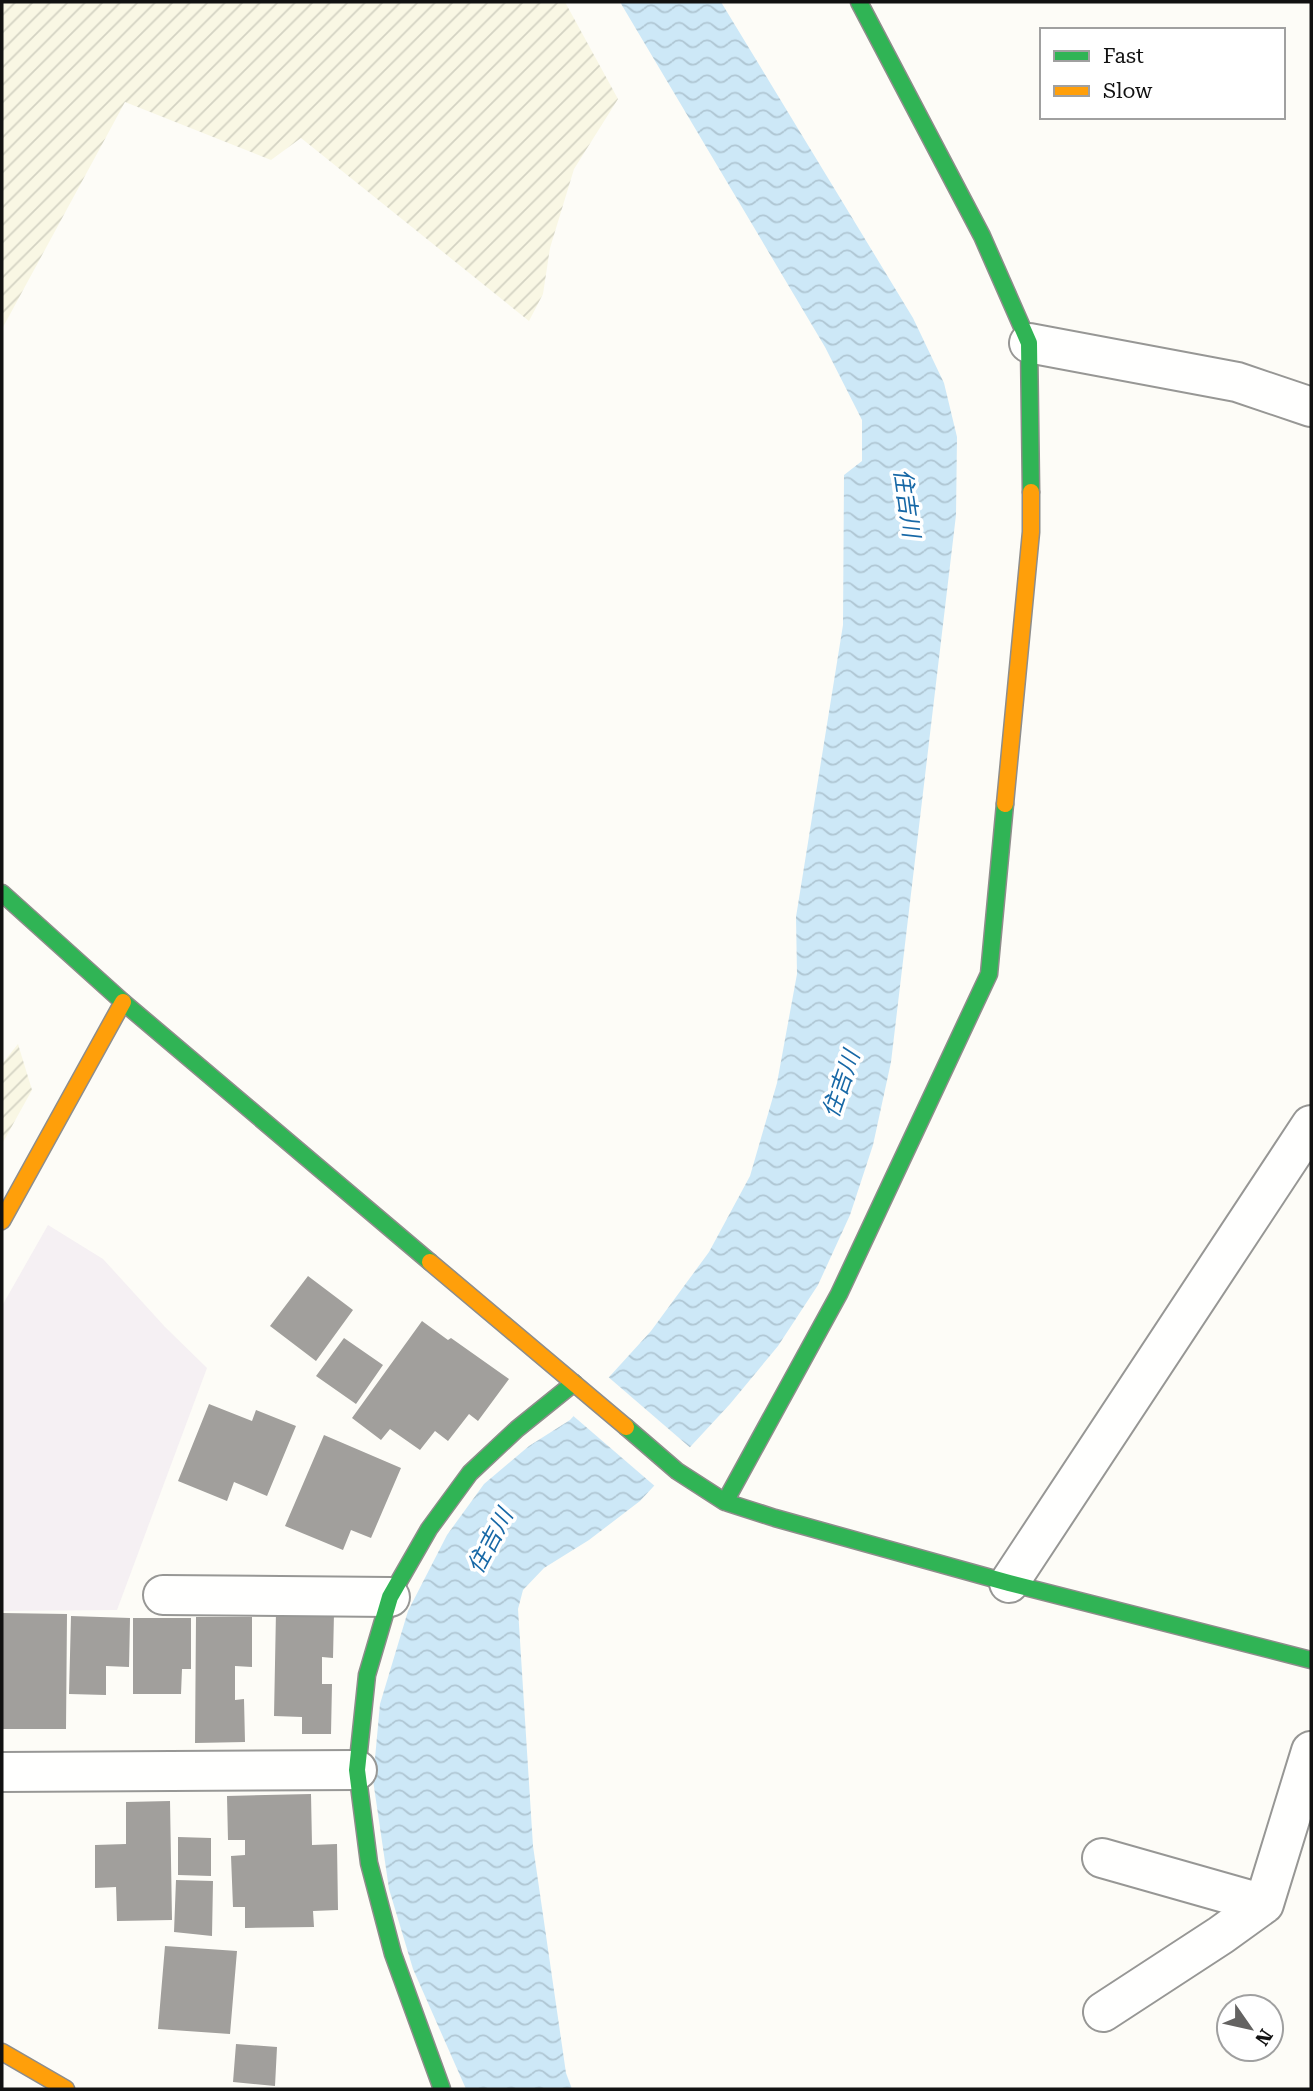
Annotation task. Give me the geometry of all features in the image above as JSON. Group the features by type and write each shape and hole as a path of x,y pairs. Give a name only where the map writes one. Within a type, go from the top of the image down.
{"street":[{"path":"724,1502 839,1294 989,974 1031,532 1029,343 982,236 859,2"},
{"path":"1029,343 1237,382 1311,407"},
{"path":"2,893 122,1002 677,1471 724,1502 1009,1583 1311,1660"},
{"path":"2,1222 122,1002"},
{"path":"1009,1583 1311,1125"},
{"path":"442,2089 393,1954 369,1863 358,1770 368,1675 390,1597 429,1529 470,1473 517,1429 580,1388"},
{"path":"163,1595 390,1597"},
{"path":"1103,2012 1264,1904 1311,1751"},
{"path":"2,1772 358,1770"},
{"path":"1102,1858 1264,1904"},
{"path":"2,2052 66,2089"}],"shaded area":[{"path":"2,2 565,2 618,99 574,169 550,248 543,294 529,321 301,138 271,160 125,102 2,329"},
{"path":"18,1044 32,1090 2,1144 2,1064"},
{"path":"48,1225 103,1259 207,1368 117,1610 2,1611 2,1306"}],"water":[{"name":"住吉川","path":"620,2 721,2 913,318 944,383 957,437 956,515 891,1062 873,1145 850,1215 818,1285 778,1346 730,1404 640,1501 589,1540 544,1568 523,1590 518,1609 533,1846 566,2073 572,2089 466,2089 413,1969 389,1889 373,1780 380,1704 408,1611 447,1535 484,1484 529,1446 570,1420 651,1331 709,1252 750,1176 777,1083 797,974 796,917 843,625 844,475 862,461 862,420 825,347"}],"pier":[{"path":"606,1375 693,1450 657,1488 571,1414"}],"building":[{"path":"308,1276 353,1310 316,1361 270,1326"},
{"path":"422,1321 509,1379 478,1421 469,1414 448,1441 435,1431 420,1450 390,1429 381,1440 352,1418"},
{"path":"344,1338 383,1365 356,1404 316,1376"},
{"path":"209,1404 252,1421 256,1410 296,1426 267,1496 234,1482 227,1501 178,1481"},
{"path":"324,1435 401,1468 371,1538 351,1530 343,1550 285,1526"},
{"path":"276,1611 334,1613 333,1658 322,1657 322,1684 332,1684 331,1734 302,1734 302,1717 274,1716"},
{"path":"2,1613 67,1614 66,1729 2,1729"},
{"path":"71,1616 130,1618 129,1667 106,1666 106,1695 69,1694"},
{"path":"196,1617 252,1617 252,1667 235,1666 235,1700 244,1699 245,1742 195,1743"},
{"path":"133,1618 191,1618 191,1669 182,1669 181,1694 133,1694"},
{"path":"311,1794 312,1845 337,1844 338,1910 313,1911 314,1927 245,1928 245,1907 233,1907 231,1856 245,1855 245,1840 228,1840 227,1796"},
{"path":"170,1801 172,1920 117,1921 116,1887 95,1888 95,1845 126,1844 126,1802"},
{"path":"178,1837 211,1838 211,1876 178,1875"},
{"path":"176,1880 213,1881 212,1936 174,1932"},
{"path":"165,1946 237,1951 230,2034 158,2029"},
{"path":"236,2044 277,2047 275,2086 233,2082"}],"traffic: fast":[{"path":"859,2 982,236 1029,343 1031,492"},
{"path":"725,1502 839,1294 989,974 1005,804"},
{"path":"2,893 123,1002 430,1262"},
{"path":"442,2089 393,1954 369,1863 357,1770 367,1675 390,1597 429,1529 470,1473 517,1429 574,1383"},
{"path":"626,1427 677,1471 725,1502 1009,1583 1311,1660"}],"traffic: slow":[{"path":"1005,804 1031,532 1031,492"},
{"path":"2,1221 123,1002"},
{"path":"430,1262 626,1427"},
{"path":"2,2052 66,2089"}]}
